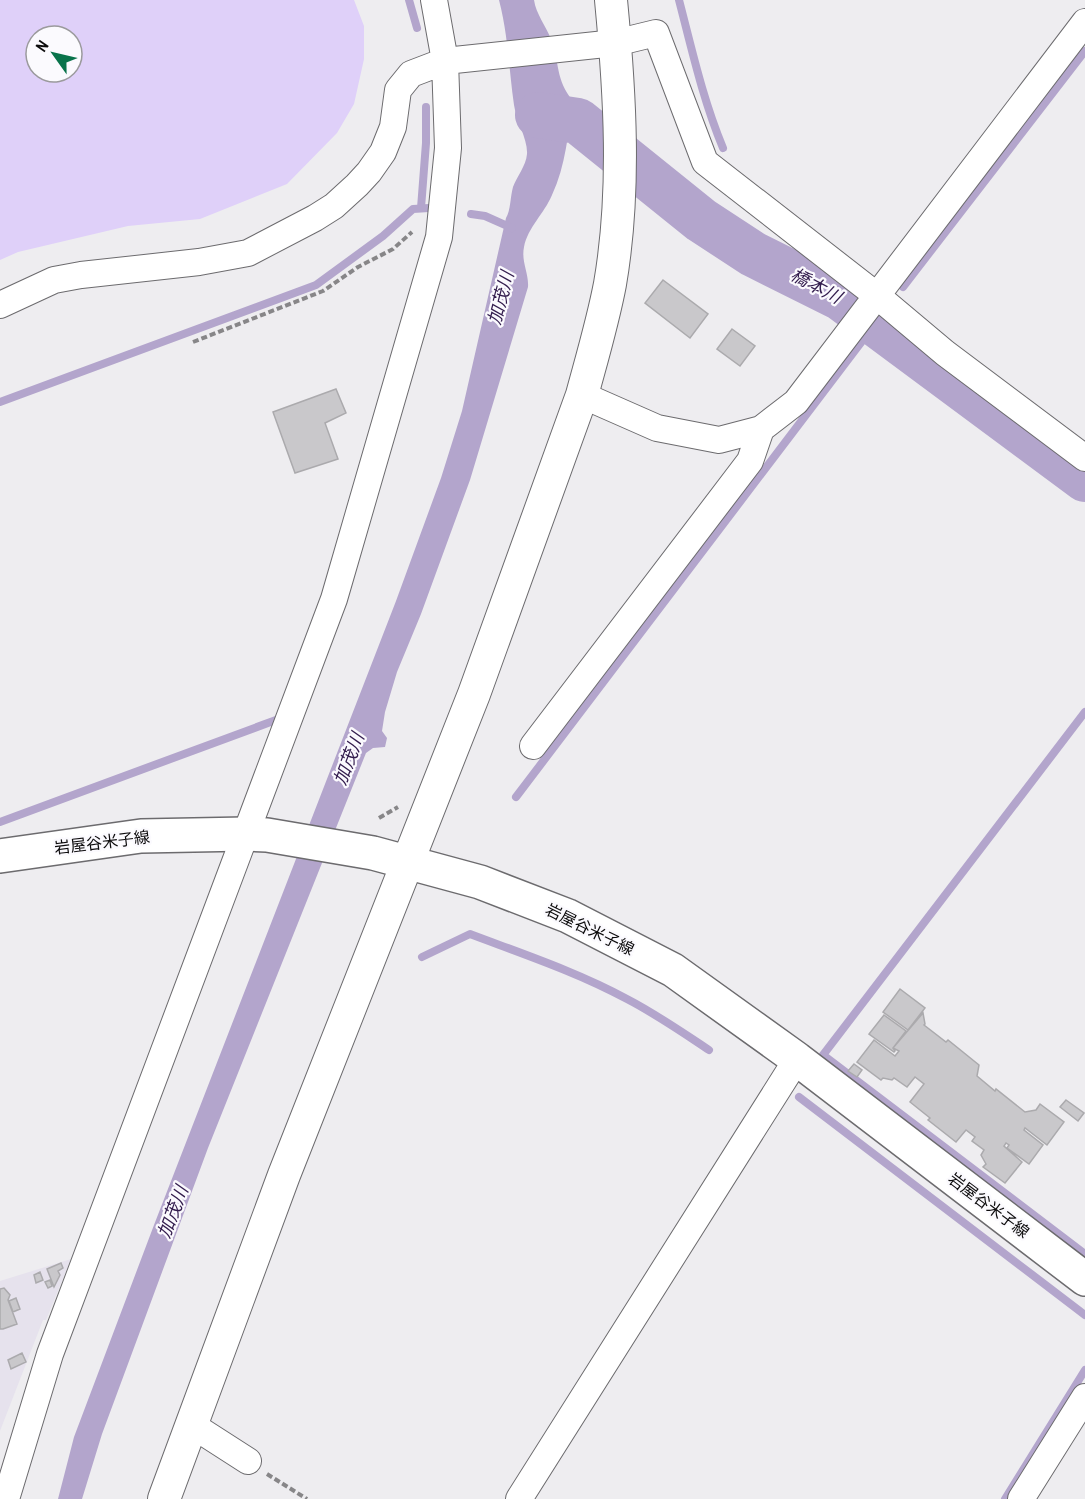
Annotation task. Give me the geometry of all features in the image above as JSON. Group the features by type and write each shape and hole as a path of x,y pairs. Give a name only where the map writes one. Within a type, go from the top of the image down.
{"main road":[{"name":"岩屋谷米子線","path":"0,856 141,836 256,834 409,861 480,882 568,916 673,970 797,1059 1085,1279"}],"street":[{"path":"6,1499 50,1354 256,834 334,599 440,228 448,148 446,61 434,0"},
{"path":"164,1499 284,1175 478,683 582,395 610,283 619,200 619,127 611,0"},
{"path":"582,395 657,428 719,440 761,429 796,402 1085,22"},
{"path":"0,305 54,280 199,262 248,253 298,228 334,206 369,172 383,152 393,127 398,90 411,74 446,61 615,43 656,33 705,162 867,308 945,353 1085,458"},
{"path":"534,746 750,461 761,429"},
{"path":"519,1499 797,1059"},
{"path":"1021,1499 1085,1397"},
{"path":"192,1425 248,1461"}],"path":[{"path":"193,342 323,291 358,267 393,249 420,226 440,228"},
{"path":"248,1461 307,1499"}],"shaded area":[{"path":"0,0 354,0 364,26 364,59 354,104 337,133 287,184 200,219 128,226 18,252 0,260"},
{"path":"71,1259 46,1320 43,1320 0,1431 0,1281"}],"water":[{"name":"加茂川","path":"499,0 534,0 551,39 563,85 573,101 566,149 557,184 549,202 529,233 524,247 528,287 470,480 421,614 397,672 385,712 382,731 387,738 385,747 373,748 366,753 208,1148 102,1434 82,1499 58,1499 74,1437 396,601 441,478 462,411 513,187 527,154 526,143 514,105"}],"building":[{"path":"663,280 708,314 690,338 645,303"},
{"path":"732,329 755,346 740,366 717,349"},
{"path":"336,389 346,413 325,423 338,459 295,473 273,412"},
{"path":"900,989 925,1008 908,1030 883,1012"},
{"path":"923,1013 924,1025 946,1042 948,1040 979,1065 977,1076 995,1091 996,1089 1025,1112 1036,1110 1040,1104 1064,1122 1047,1145 1025,1128 1024,1130 1043,1145 1029,1164 1007,1148 1009,1145 1006,1143 1004,1146 1022,1162 1005,1183 983,1167 986,1164 981,1155 984,1150 972,1141 975,1137 966,1130 956,1142 910,1102 924,1084 915,1077 907,1087 894,1078 881,1080 857,1062 874,1040 895,1056 899,1051 893,1048"},
{"path":"884,1015 906,1031 893,1048 894,1052 869,1034"},
{"path":"854,1064 862,1070 857,1077 848,1071"},
{"path":"1066,1100 1084,1113 1078,1121 1060,1107"},
{"path":"61,1263 63,1268 58,1271 60,1275 54,1287 47,1269"},
{"path":"40,1272 43,1280 36,1283 34,1275"},
{"path":"50,1280 52,1286 48,1288 45,1282"},
{"path":"4,1288 10,1295 8,1300 17,1324 0,1329 0,1289"},
{"path":"16,1298 20,1309 13,1312 9,1301"},
{"path":"22,1353 26,1362 11,1369 8,1360"}],"waterway":[{"path":"409,0 417,28"},
{"path":"679,0 693,56 723,148"},
{"path":"903,287 1085,51"},
{"path":"421,208 426,107"},
{"name":"橋本川","path":"538,115 578,121 701,220 753,254 841,298 1085,479"},
{"path":"0,402 316,285 383,236 413,209 429,208"},
{"path":"471,214 485,216 512,228"},
{"path":"516,797 875,324"},
{"path":"1085,712 823,1055 1085,1254"},
{"path":"0,822 276,720"},
{"path":"422,957 470,934 608,989 669,1023 709,1050"},
{"path":"799,1097 1085,1315"},
{"path":"1005,1499 1085,1370"}]}
